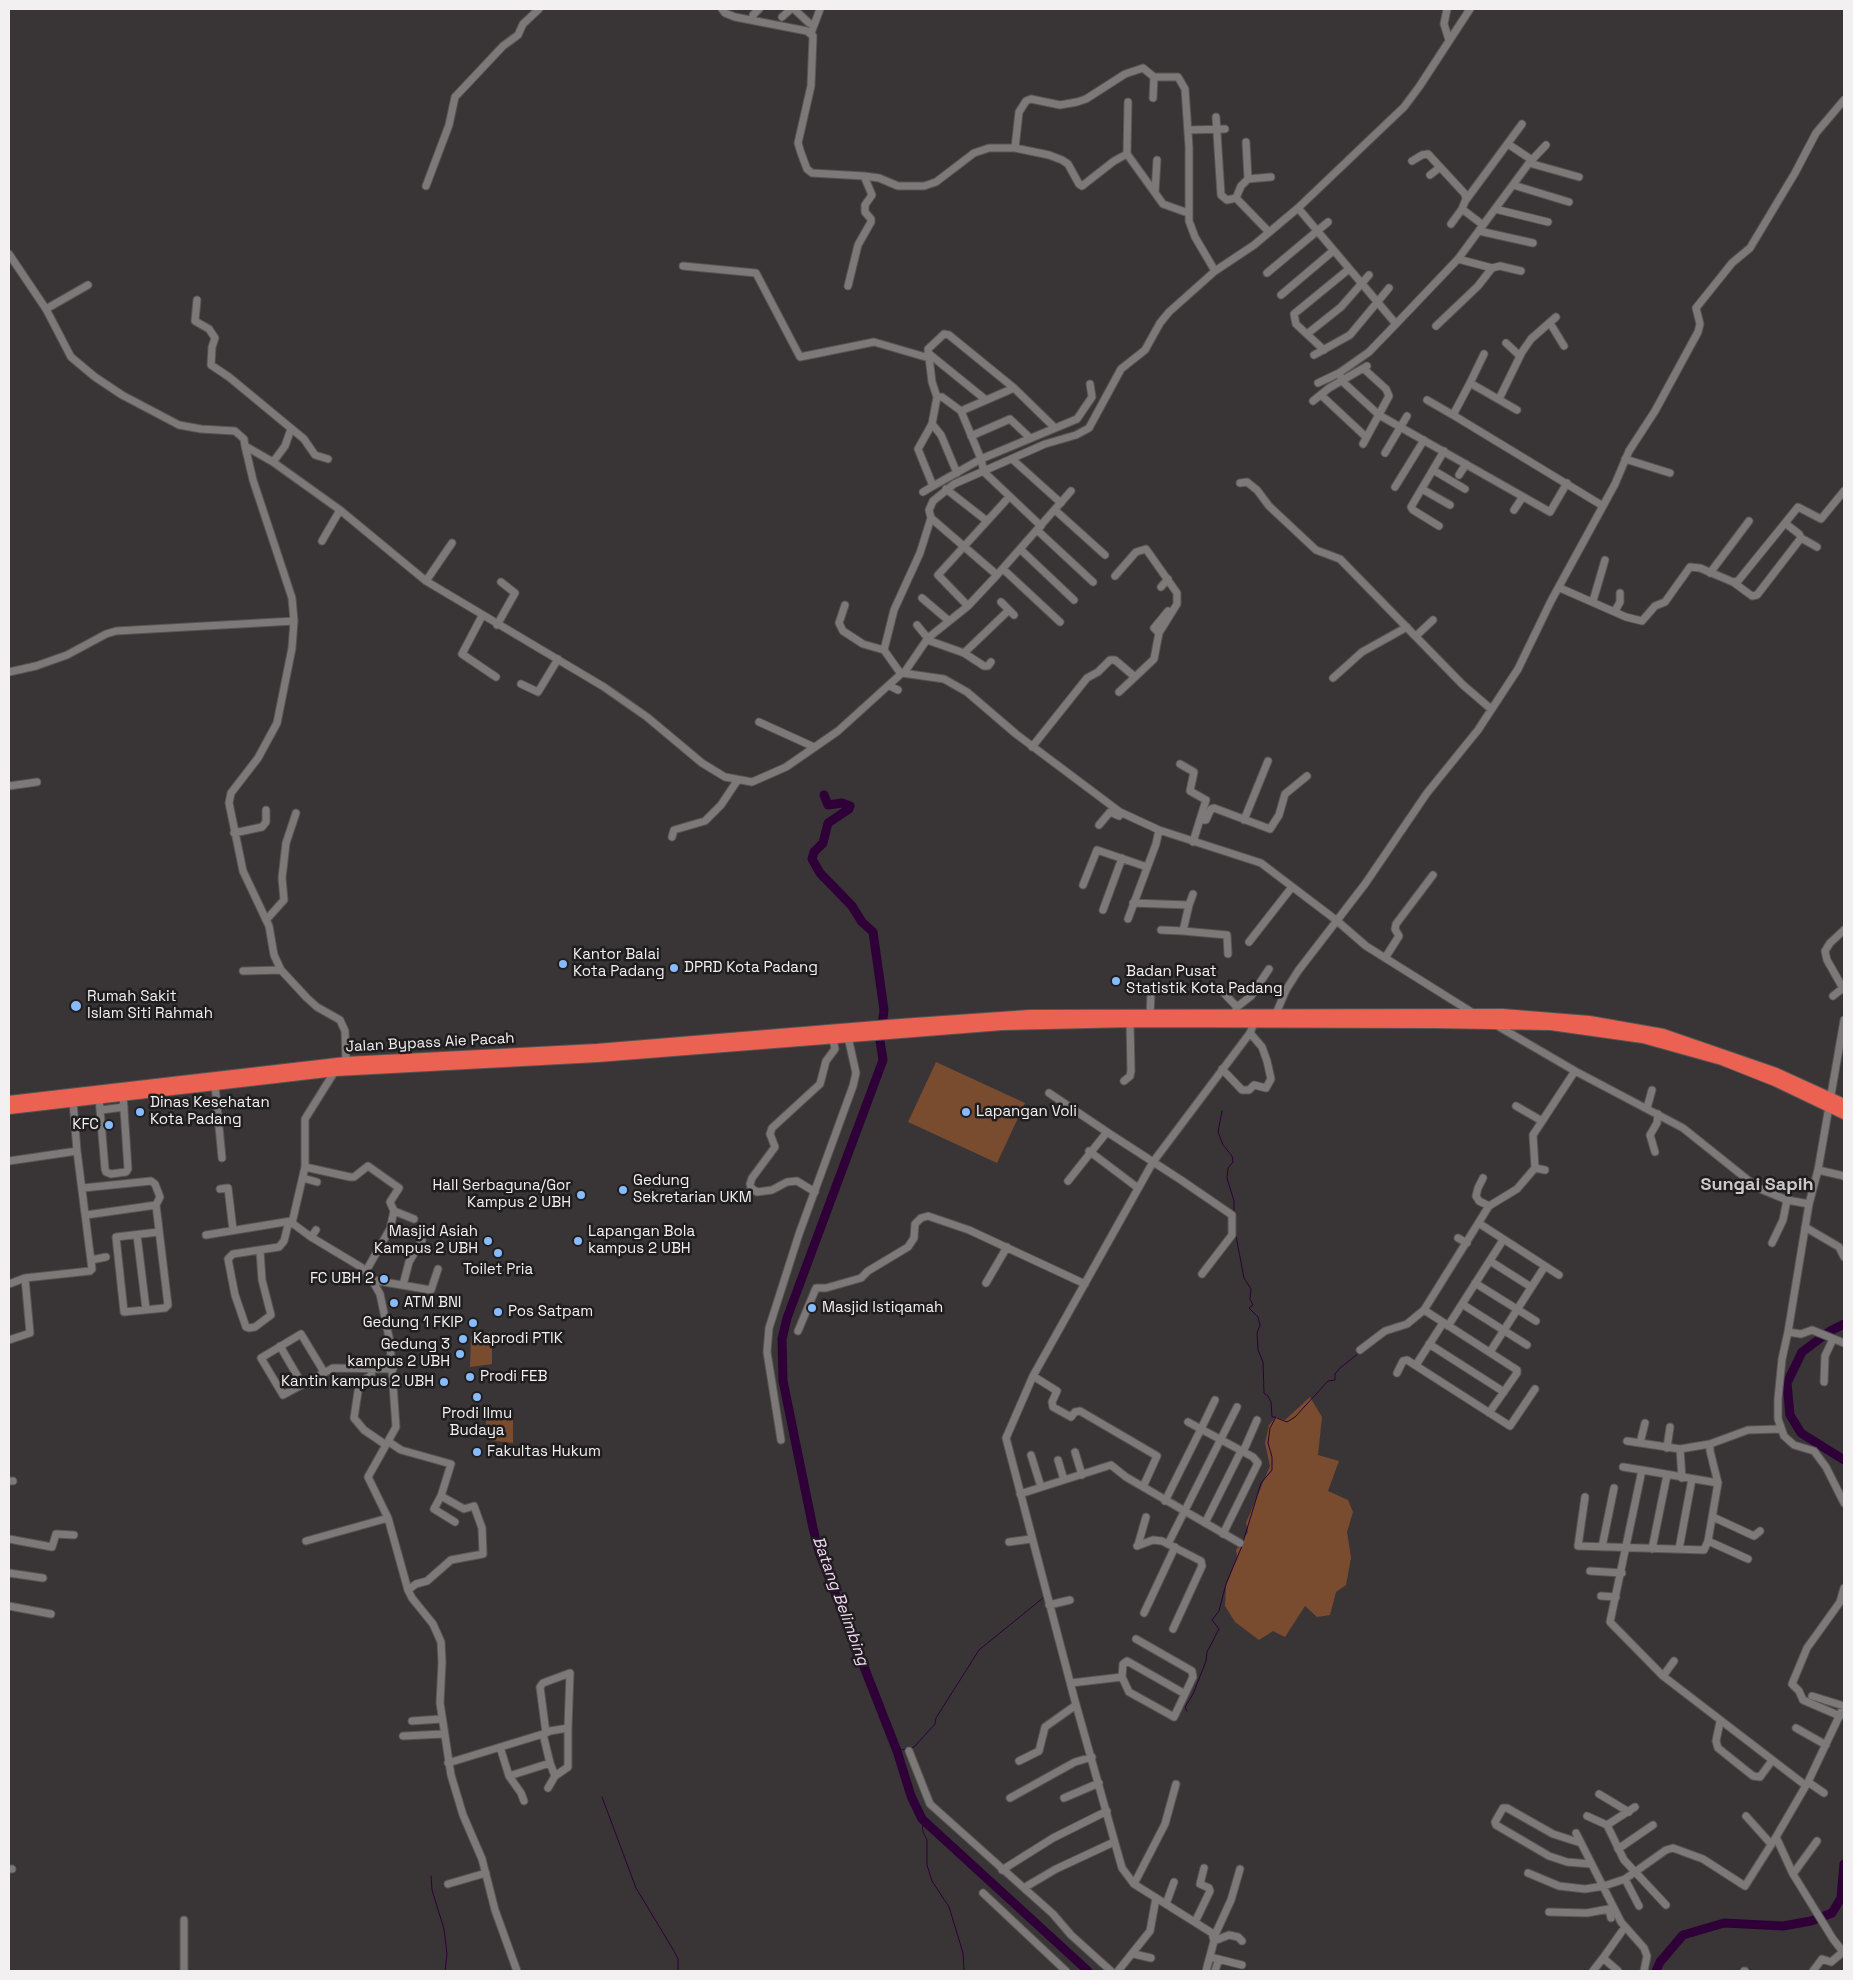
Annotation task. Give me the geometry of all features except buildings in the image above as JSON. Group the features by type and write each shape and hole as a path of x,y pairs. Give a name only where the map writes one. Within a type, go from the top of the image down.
{"highway":[{"path":"9,1109 215,1085 286,1072 335,1071 391,1064 617,1056 834,1039 901,1024 1030,1015 1157,1017 1236,1011 1275,1016 1478,1016 1596,1022 1663,1034 1738,1059 1828,1101 1844,1114"},
{"path":"852,1034 1002,1025 1130,1022 1157,1017 1252,1028 1493,1023 1511,1019"},
{"name":"Jalan Bypass Aie Pacah","path":"9,1101 286,1072 346,1062 391,1064 852,1034"},
{"path":"1828,1101 1844,1104"}],"street":[{"path":"426,186 449,126 456,97 504,46 518,35 523,24 539,9"},
{"path":"753,20 753,15 759,9"},
{"path":"782,17 792,9 810,23"},
{"path":"820,9 811,33 814,42 811,86 798,143 807,169 812,172 879,178 898,186 924,186 936,182 974,153 989,148 1015,148 1049,154 1062,160 1068,164 1081,186 1087,184 1114,160 1127,154"},
{"path":"1447,9 1444,24 1449,40"},
{"path":"922,492 957,473 982,465 1012,459 1089,428 1121,369 1145,350 1157,328 1169,312 1215,271 1269,232 1298,208 1404,107 1470,9"},
{"path":"725,10 735,17 811,33"},
{"path":"1015,148 1019,112 1026,101 1031,100 1060,105 1077,102 1086,99 1125,74 1143,68 1154,78 1172,76 1180,79 1185,89 1188,130 1188,213 1195,237 1215,271"},
{"path":"1153,98 1154,78"},
{"path":"1275,1016 1286,990 1336,920 1365,884 1427,792 1478,730 1518,668 1625,459 1660,403 1698,332 1700,324 1696,308 1732,263 1750,248 1795,173 1816,133 1844,100"},
{"path":"1128,102 1127,154 1166,207 1188,213"},
{"path":"1216,116 1220,191 1227,200 1236,198"},
{"path":"1451,224 1466,200 1522,124"},
{"path":"1188,130 1226,129"},
{"path":"1246,142 1248,179"},
{"path":"1508,144 1530,162 1579,177"},
{"path":"1318,383 1339,373 1376,346 1458,259 1530,162 1546,145"},
{"path":"1412,161 1427,154 1465,194 1466,200"},
{"path":"1155,192 1157,160"},
{"path":"1430,175 1439,168"},
{"path":"848,286 858,245 871,219 865,212 865,205 872,195 864,176"},
{"path":"1236,198 1241,186 1248,179 1271,177"},
{"path":"1513,185 1570,202"},
{"path":"1236,198 1269,232"},
{"path":"1298,208 1396,324"},
{"path":"1462,209 1481,228 1533,243"},
{"path":"1495,209 1548,222"},
{"path":"1267,273 1328,222"},
{"path":"1281,295 1333,251"},
{"path":"9,254 46,310 72,357 95,377 179,425 189,428 235,431 244,439 253,480 292,598 294,621 286,682 277,723 258,758 229,797 234,833 243,871 266,920 272,948 281,970 317,1007 340,1020 345,1031 346,1062"},
{"path":"1458,259 1492,268 1500,266 1521,271"},
{"path":"683,266 756,273 800,357 874,342 929,355 986,400"},
{"path":"1324,350 1296,324 1294,314 1349,268"},
{"path":"1436,326 1478,286 1492,268"},
{"path":"1307,334 1341,307 1369,275"},
{"path":"46,310 88,285"},
{"path":"1314,355 1350,335 1389,288"},
{"path":"197,300 195,321 210,329 215,338 212,347 211,366 229,377 304,439 315,455 328,460"},
{"path":"1499,399 1520,356 1532,339 1556,317"},
{"path":"1550,323 1564,346"},
{"path":"933,486 918,449 932,424 937,397 932,382 928,349 940,336 949,335 1014,388 1055,428"},
{"path":"1506,343 1520,356"},
{"path":"1453,416 1484,354"},
{"path":"1313,401 1321,395 1365,368 1388,393 1388,398 1364,440 1321,395"},
{"path":"1339,373 1343,382 1379,415 1522,498 1550,512 1567,483"},
{"path":"1470,383 1517,410"},
{"path":"884,650 894,610 920,553 931,518 930,506 946,489 982,465 1030,438 1079,417 1092,397 1090,384"},
{"path":"961,411 1014,388"},
{"path":"937,397 942,397 961,411 982,465 1009,497 1093,582"},
{"path":"1427,400 1567,483 1602,506"},
{"path":"1385,453 1407,416"},
{"path":"971,436 1010,420 1030,438"},
{"path":"932,424 941,435 957,473"},
{"path":"274,462 285,446 291,429"},
{"path":"1395,487 1424,440"},
{"path":"245,446 274,462 340,510 426,581 497,625 558,659 636,708 717,773 737,781 747,782 774,773 838,731 890,686 902,674 928,638 968,606 1004,569 1071,491"},
{"path":"1439,526 1411,508 1444,451"},
{"path":"1012,459 1061,503"},
{"path":"1625,459 1670,473"},
{"path":"1459,475 1466,464"},
{"path":"1432,470 1465,489"},
{"path":"1240,483 1247,482 1257,490 1269,506 1316,550 1340,559 1468,690 1491,709"},
{"path":"946,489 987,521"},
{"path":"1422,489 1450,505"},
{"path":"1733,582 1738,581 1798,507 1821,519 1844,491"},
{"path":"968,606 938,576 1009,497"},
{"path":"1514,510 1522,498"},
{"path":"322,541 340,510"},
{"path":"1054,510 1105,556"},
{"path":"931,518 997,575"},
{"path":"1710,573 1749,521"},
{"path":"1785,522 1801,538 1816,547"},
{"path":"1560,588 1626,617 1642,621 1655,606 1665,602 1690,567 1733,582 1752,596 1756,596 1801,538"},
{"path":"426,581 452,543"},
{"path":"1115,576 1136,552 1143,548 1146,549 1168,579 1177,594 1178,601 1159,633 1154,659 1119,692"},
{"path":"1020,549 1074,600"},
{"path":"1593,601 1605,560"},
{"path":"1004,569 1060,622"},
{"path":"1161,587 1168,579"},
{"path":"497,625 515,593 502,582"},
{"path":"1615,611 1620,602 1620,593"},
{"path":"922,598 949,621"},
{"path":"964,653 1011,612 1001,602"},
{"path":"845,605 839,623 843,631 862,644 884,650 902,674 933,676 952,682 967,692 1032,747 1120,812 1159,830 1256,861 1336,920 1360,942 1478,1016 1694,1135 1758,1188 1787,1200 1809,1204"},
{"path":"1159,633 1154,628 1168,610"},
{"path":"482,616 462,654 496,677"},
{"path":"1416,636 1433,620"},
{"path":"9,672 36,666 66,655 106,634 116,631 294,621"},
{"path":"917,625 934,643 964,653 984,666 988,666 991,662"},
{"path":"1333,678 1362,652 1407,627"},
{"path":"521,684 538,692 558,659"},
{"path":"1032,747 1087,678 1098,672 1110,660 1115,660 1135,677"},
{"path":"890,686 898,690"},
{"path":"759,722 814,747"},
{"path":"1244,820 1268,761"},
{"path":"1180,764 1194,772 1190,791 1206,800 1193,842"},
{"path":"1200,820 1206,820 1211,808 1214,808 1270,829 1279,814 1285,794 1307,776"},
{"path":"672,836 674,830 706,822 721,806 737,781"},
{"path":"9,786 37,782"},
{"path":"234,833 262,826 266,822 266,810"},
{"path":"1099,825 1110,812 1119,816 1120,812"},
{"path":"266,920 284,899 282,878 286,843 296,813"},
{"path":"1128,919 1156,844 1159,830"},
{"path":"1083,884 1095,851 1099,850 1147,867"},
{"path":"1103,910 1122,858"},
{"path":"1385,958 1399,936 1394,929 1396,924 1433,875"},
{"path":"1249,942 1292,887"},
{"path":"1183,931 1193,894"},
{"path":"1133,903 1189,905"},
{"path":"1161,930 1226,935 1228,954"},
{"path":"1833,996 1844,989 1827,960 1825,951 1830,943 1844,930"},
{"path":"1218,986 1236,1011 1251,996 1268,969"},
{"path":"243,971 281,970"},
{"path":"1151,993 1157,1017"},
{"path":"1844,1020 1842,1044 1828,1101 1818,1170 1809,1204 1778,1382 1780,1429 1788,1442 1814,1451 1826,1467 1844,1503"},
{"path":"1124,1081 1130,1076 1131,1071 1130,1022"},
{"path":"1214,1939 1212,1933 1134,1884 1122,1868 1031,1539 1006,1438 1033,1376 1153,1162 1252,1028 1267,1061 1271,1079 1266,1088 1254,1085 1248,1090 1242,1090 1222,1069"},
{"path":"781,1440 767,1352 769,1328 799,1234 856,1073 852,1034"},
{"path":"815,1192 797,1181 787,1182 772,1190 757,1192 751,1188 750,1181 775,1147 770,1134 772,1128 820,1084 826,1061 835,1048 834,1039"},
{"path":"260,1251 262,1280 271,1315 255,1327 249,1328 246,1327 234,1295 228,1259 233,1254 279,1247 284,1241 288,1225 292,1222 305,1167 304,1119 335,1071"},
{"path":"1360,1350 1385,1331 1407,1324 1424,1310 1480,1224 1489,1206 1518,1189 1535,1168 1531,1141 1541,1122 1575,1071"},
{"path":"215,1085 215,1104 222,1158"},
{"path":"1647,1108 1652,1090"},
{"path":"1049,1093 1232,1215 1232,1235 1202,1274"},
{"path":"100,1098 105,1169 106,1172 111,1174 126,1172 128,1169 123,1095"},
{"path":"9,1284 25,1278 90,1272 91,1260 72,1101"},
{"path":"1516,1106 1549,1126"},
{"path":"101,1110 124,1107"},
{"path":"1655,1152 1650,1136 1657,1123 1658,1114"},
{"path":"1068,1181 1089,1151 1107,1132"},
{"path":"9,1161 77,1151"},
{"path":"1089,1151 1138,1188"},
{"path":"305,1167 354,1177 366,1166 370,1166 399,1188 390,1202 394,1212 390,1229 366,1271"},
{"path":"1535,1168 1545,1170"},
{"path":"1818,1170 1844,1176"},
{"path":"303,1178 317,1182"},
{"path":"1484,1178 1476,1196 1479,1201 1489,1206"},
{"path":"82,1188 151,1180 155,1184 160,1198 156,1205 168,1304 165,1308 125,1312 122,1307 116,1237 159,1232"},
{"path":"220,1189 228,1188 233,1230"},
{"path":"1772,1243 1783,1220 1787,1200"},
{"path":"86,1215 156,1205"},
{"path":"394,1212 414,1220"},
{"path":"798,1331 816,1288 826,1288 861,1278 868,1271 904,1250 912,1242 914,1227 921,1218 936,1218 954,1227 968,1230 1085,1284"},
{"path":"206,1235 292,1222 311,1238 350,1259 366,1271 372,1280 382,1304 393,1369 396,1427 368,1477 388,1518 408,1590 412,1598 433,1624 441,1642 441,1719 448,1763 463,1815 486,1873 495,1910 517,1971"},
{"path":"1480,1224 1559,1275"},
{"path":"1805,1227 1839,1247 1844,1257"},
{"path":"311,1238 316,1230"},
{"path":"137,1235 146,1309"},
{"path":"1458,1238 1467,1243"},
{"path":"403,1285 410,1262 422,1240"},
{"path":"1416,1365 1429,1344 1462,1304 1503,1240"},
{"path":"986,1283 1007,1247"},
{"path":"91,1260 106,1257"},
{"path":"1490,1261 1531,1287"},
{"path":"1490,1352 1545,1266"},
{"path":"372,1280 432,1290 438,1269"},
{"path":"9,1340 30,1333 25,1278"},
{"path":"1475,1283 1536,1321"},
{"path":"1462,1304 1527,1345"},
{"path":"1424,1310 1518,1371 1489,1413"},
{"path":"1788,1332 1801,1334 1810,1330 1816,1331 1844,1343"},
{"path":"324,1372 301,1334 260,1359 280,1394 284,1395 324,1372 341,1368 393,1369"},
{"path":"1824,1382 1825,1356 1832,1339"},
{"path":"1429,1344 1504,1392"},
{"path":"280,1346 302,1384"},
{"path":"1397,1373 1404,1360 1416,1365 1511,1426 1535,1389"},
{"path":"372,1370 371,1376 361,1381 359,1385 354,1418 364,1430 387,1444 401,1450 451,1464 441,1496 434,1509 455,1522"},
{"path":"1033,1376 1056,1390 1053,1407 1071,1417 1075,1412 1080,1411 1157,1456 1143,1488"},
{"path":"1165,1500 1214,1400"},
{"path":"1144,1613 1185,1512 1237,1406"},
{"path":"1205,1523 1257,1420"},
{"path":"1188,1422 1258,1462 1223,1534"},
{"path":"1640,1443 1645,1423"},
{"path":"1667,1448 1670,1427"},
{"path":"1626,1441 1680,1449 1710,1444 1748,1430 1780,1429"},
{"path":"1585,1497 1576,1544 1579,1546 1704,1550 1713,1517 1718,1483 1710,1444"},
{"path":"1680,1449 1682,1478"},
{"path":"1074,1452 1082,1475"},
{"path":"1031,1455 1041,1488"},
{"path":"1058,1460 1064,1480"},
{"path":"1020,1494 1111,1465 1143,1488 1240,1543"},
{"path":"1623,1467 1718,1483"},
{"path":"1642,1470 1622,1573 1610,1622 1663,1676 1720,1722 1772,1762 1806,1784 1824,1792"},
{"path":"1652,1549 1667,1475"},
{"path":"1679,1549 1692,1479"},
{"path":"1602,1547 1614,1488"},
{"path":"408,1590 427,1581 451,1560 483,1553 482,1528 475,1508 471,1506 464,1509 441,1496"},
{"path":"1146,1517 1137,1545 1152,1541 1172,1546 1200,1559 1202,1563 1173,1629"},
{"path":"1713,1517 1754,1536 1760,1532"},
{"path":"306,1542 388,1518"},
{"path":"1142,1530 1152,1541"},
{"path":"9,1539 52,1547 56,1534 74,1535"},
{"path":"1009,1542 1031,1539"},
{"path":"1708,1540 1748,1559"},
{"path":"1590,1570 1622,1573"},
{"path":"9,1573 43,1578"},
{"path":"1840,1716 1803,1700 1799,1691 1792,1684 1809,1646 1840,1602 1844,1588"},
{"path":"1601,1596 1616,1597"},
{"path":"1050,1605 1070,1600"},
{"path":"9,1606 51,1614"},
{"path":"1136,1639 1192,1671 1193,1677 1185,1694 1174,1717 1129,1692 1122,1677 1123,1664 1127,1661 1185,1694"},
{"path":"1663,1676 1674,1661"},
{"path":"548,1788 555,1776 568,1767 571,1675 569,1673 543,1683 540,1686 544,1734 550,1763 555,1776"},
{"path":"1071,1683 1122,1677"},
{"path":"1528,1873 1559,1886 1584,1889 1604,1886 1625,1879 1666,1850 1673,1848 1703,1858 1745,1886 1806,1784 1844,1706 1812,1696"},
{"path":"1018,1761 1039,1750 1045,1728 1076,1705"},
{"path":"412,1721 441,1719"},
{"path":"1720,1722 1717,1745 1738,1765 1758,1778 1772,1762"},
{"path":"448,1763 568,1728"},
{"path":"1796,1728 1826,1745"},
{"path":"403,1736 443,1734"},
{"path":"500,1747 509,1776 521,1793 524,1801"},
{"path":"910,1751 930,1804 1053,1914 1071,1935 1110,1971"},
{"path":"1010,1798 1075,1762 1092,1757"},
{"path":"509,1776 550,1763"},
{"path":"1064,1798 1099,1783"},
{"path":"1134,1884 1165,1824 1176,1784"},
{"path":"1599,1794 1628,1812"},
{"path":"1607,1825 1636,1807"},
{"path":"1581,1843 1553,1834 1507,1808 1503,1808 1495,1822 1497,1826 1549,1856 1568,1862 1591,1864"},
{"path":"1002,1870 1053,1838 1107,1811"},
{"path":"1587,1816 1607,1825 1618,1849 1635,1873 1666,1905"},
{"path":"1746,1816 1771,1844"},
{"path":"1618,1849 1653,1825"},
{"path":"1576,1833 1604,1886 1611,1912 1644,1948 1647,1956 1644,1971"},
{"path":"1776,1837 1793,1874 1844,1952 1831,1962 1822,1959 1813,1971"},
{"path":"1793,1874 1817,1841"},
{"path":"1026,1890 1027,1886 1056,1869 1114,1842"},
{"path":"1194,1922 1210,1891 1209,1888 1200,1884 1204,1868"},
{"path":"1206,1971 1214,1939 1231,1900 1240,1869"},
{"path":"448,1884 486,1873"},
{"path":"1625,1879 1639,1906"},
{"path":"1166,1904 1174,1882"},
{"path":"983,1893 1062,1970"},
{"path":"1118,1971 1134,1954 1150,1931 1156,1898"},
{"path":"1549,1912 1571,1914 1611,1912"},
{"path":"184,1920 184,1971"},
{"path":"1593,1971 1625,1927"},
{"path":"1214,1939 1230,1935 1238,1937 1242,1941"},
{"path":"1134,1954 1151,1958"},
{"path":"1210,1957 1242,1965"},
{"path":"1603,1958 1618,1971"},
{"path":"1215,1971 1219,1960"}],"shaded area":[{"name":"Lapangan Voli","path":"936,1062 1025,1103 997,1163 908,1122"},
{"path":"492,1332 492,1364 470,1367 471,1336"},
{"path":"1310,1397 1322,1417 1318,1455 1339,1461 1328,1491 1348,1500 1353,1512 1347,1532 1351,1558 1346,1585 1336,1592 1330,1615 1317,1617 1305,1606 1285,1637 1273,1631 1259,1640 1235,1622 1225,1606 1226,1586 1237,1557 1236,1550 1248,1532 1246,1523 1270,1466 1265,1443 1269,1425 1276,1417 1285,1420"},
{"path":"513,1418 513,1443 487,1440 486,1420"}],"waterway":[{"name":"Batang Belimbing","path":"824,795 828,805 842,803 850,806 849,809 828,823 823,843 814,852 812,859 820,873 852,906 862,922 873,932 884,1010 880,1041 883,1060 787,1318 782,1339 783,1381 813,1528 819,1552 897,1751 911,1796 922,1819 1088,1971"},
{"path":"1222,1111 1218,1132 1223,1145 1232,1156 1233,1162 1228,1168 1227,1178 1234,1201 1234,1212"},
{"path":"1236,1236 1244,1278 1251,1289 1250,1299 1253,1305 1249,1308 1258,1317 1260,1325 1257,1333 1258,1350 1263,1362 1264,1393 1271,1402 1272,1417 1276,1417 1270,1428 1268,1443 1272,1457 1272,1470 1261,1483 1243,1542"},
{"path":"1844,1324 1830,1331 1802,1352 1787,1383 1790,1415 1801,1433 1844,1460"},
{"path":"1277,1418 1287,1422 1295,1417 1328,1381 1335,1380 1335,1374 1340,1368 1360,1352"},
{"path":"1187,1711 1185,1707 1193,1694 1206,1661 1207,1652 1219,1629 1212,1620 1219,1611 1226,1584 1242,1546"},
{"path":"910,1748 914,1747 935,1724 936,1718 979,1650 1043,1598"},
{"path":"897,1751 906,1749"},
{"path":"602,1797 636,1888 674,1951 678,1959 678,1971"},
{"name":"Batang Belimbing","path":"922,1819 923,1832 927,1840 927,1865 932,1881 949,1907 963,1953 964,1971"},
{"path":"1656,1971 1660,1962 1683,1935 1724,1923 1783,1926 1811,1921 1832,1913 1841,1898 1844,1864"},
{"path":"431,1876 432,1890 444,1929 447,1954 445,1971"}],"place":[{"name":"Kantor Balai Kota Padang","path":"563,964"},
{"name":"DPRD Kota Padang","path":"674,968"},
{"name":"Badan Pusat Statistik Kota Padang","path":"1116,981"},
{"name":"Rumah Sakit Islam Siti Rahmah","path":"76,1006"},
{"name":"Dinas Kesehatan Kota Padang","path":"140,1112"},
{"name":"Lapangan Voli","path":"966,1112"},
{"name":"KFC","path":"109,1125"},
{"name":"Gedung Sekretarian UKM","path":"623,1190"},
{"name":"Hall Serbaguna/Gor Kampus 2 UBH","path":"581,1195"},
{"name":"Masjid Asiah Kampus 2 UBH","path":"488,1241"},
{"name":"Lapangan Bola kampus 2 UBH","path":"578,1241"},
{"name":"Toilet Pria","path":"498,1253"},
{"name":"FC UBH 2","path":"384,1279"},
{"name":"ATM BNI","path":"394,1303"},
{"name":"Masjid Istiqamah","path":"812,1308"},
{"name":"Pos Satpam","path":"498,1312"},
{"name":"Gedung 1 FKIP","path":"473,1323"},
{"name":"Kaprodi PTIK","path":"463,1339"},
{"name":"Gedung 3 kampus 2 UBH","path":"460,1354"},
{"name":"Prodi FEB","path":"470,1377"},
{"name":"Kantin kampus 2 UBH","path":"444,1382"},
{"name":"Prodi Ilmu Budaya","path":"477,1397"},
{"name":"Fakultas Hukum","path":"477,1452"}],"district":[{"name":"Sungai Sapih","path":"1757,1185"}]}
